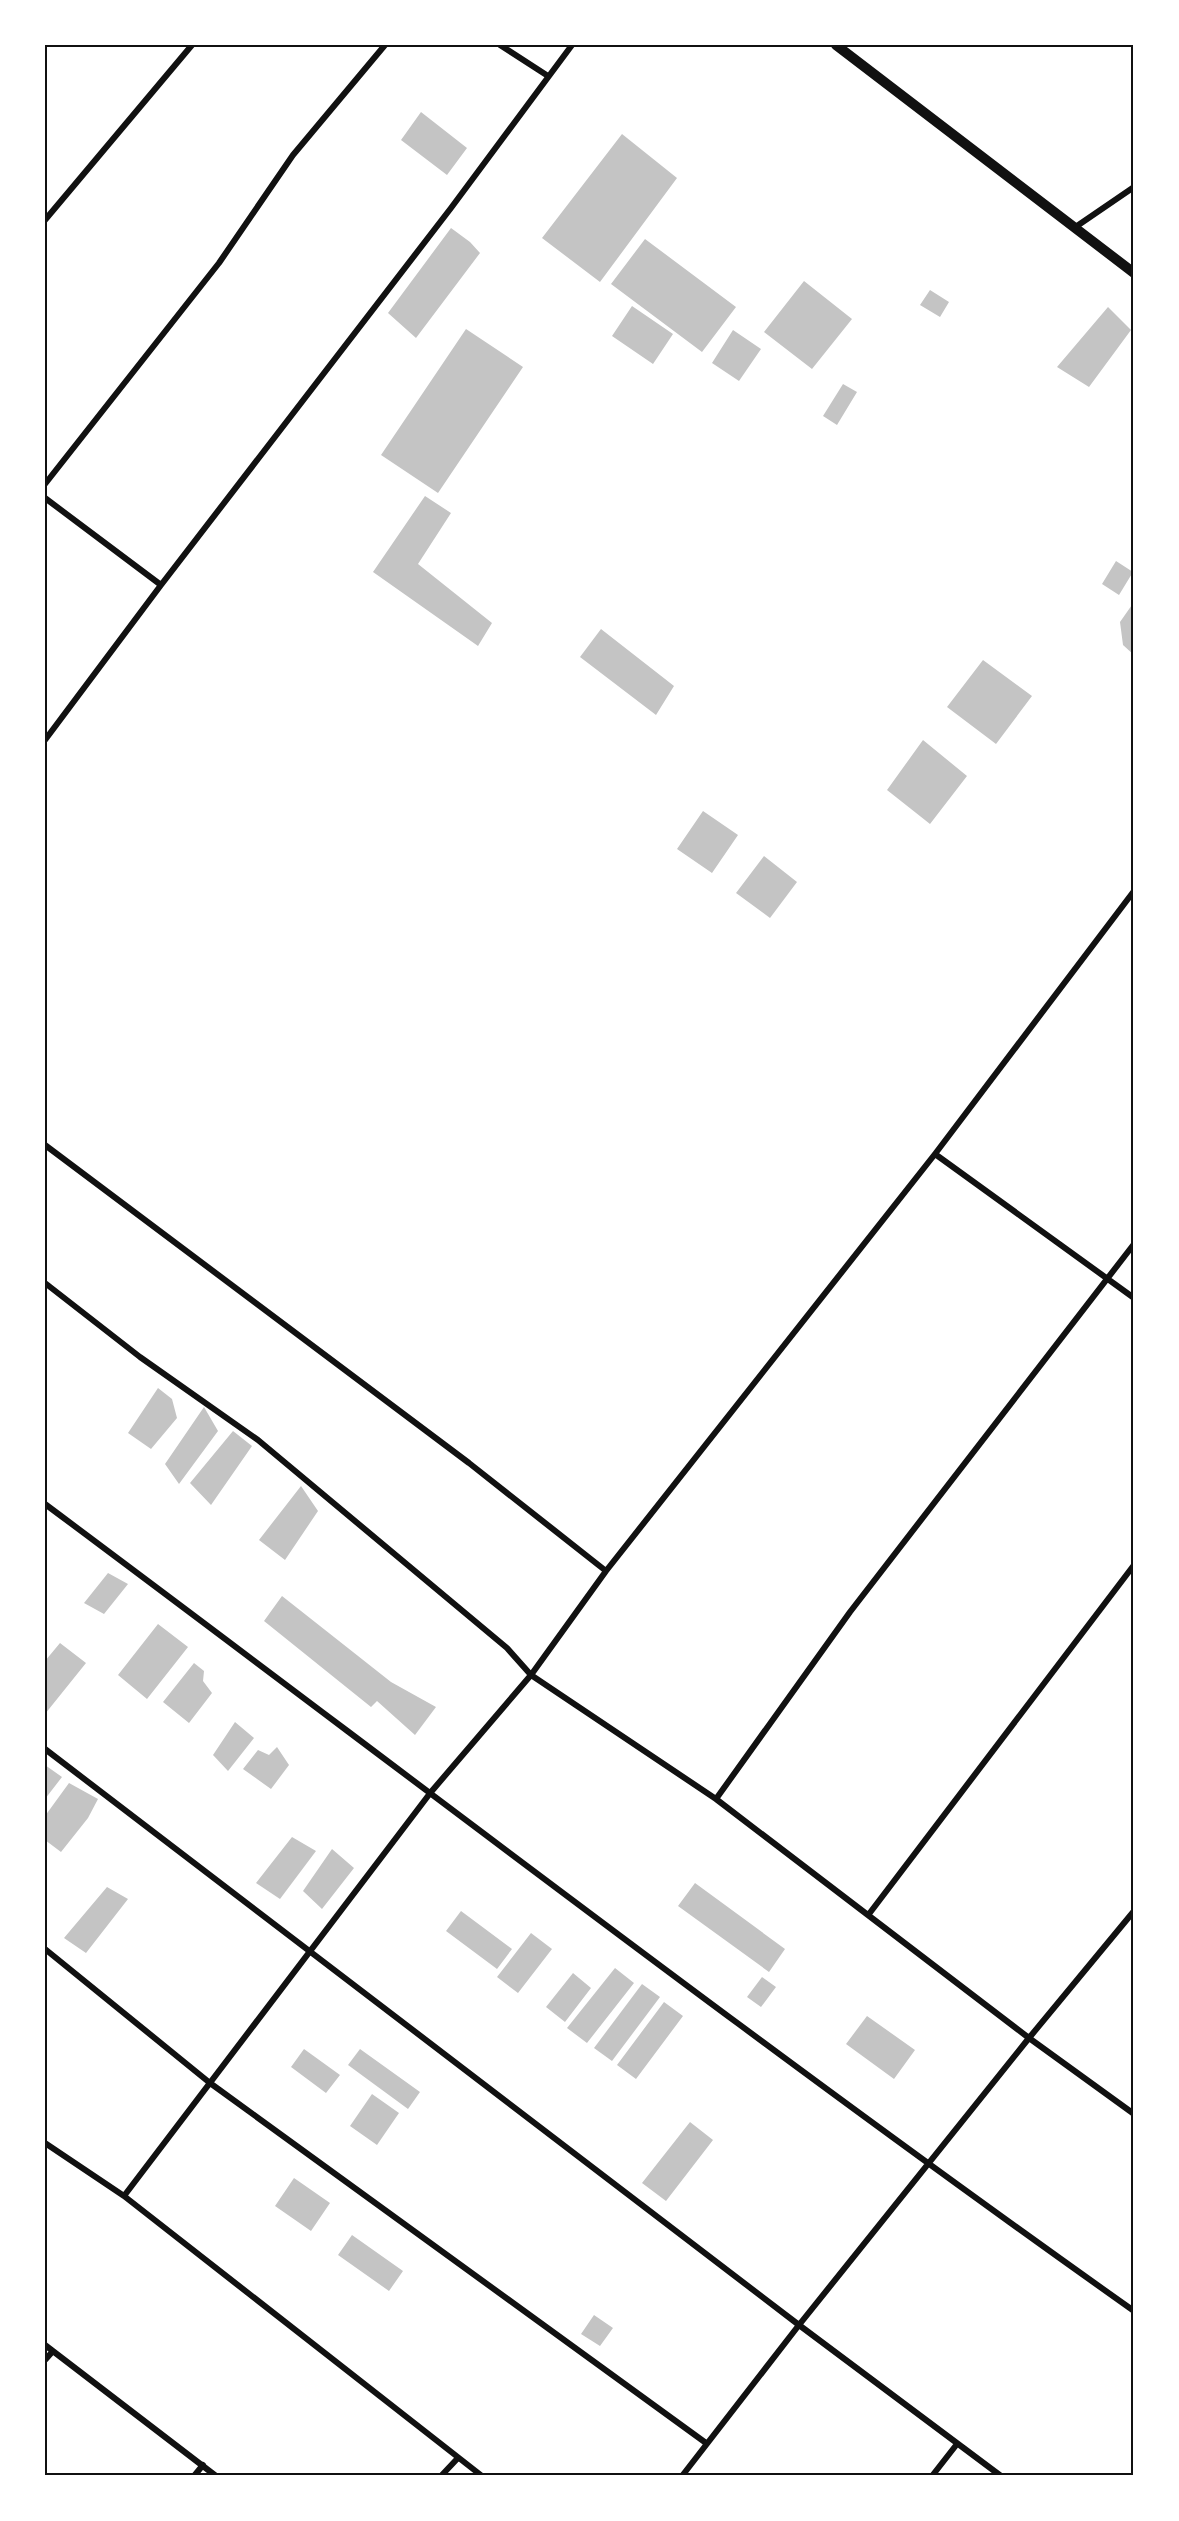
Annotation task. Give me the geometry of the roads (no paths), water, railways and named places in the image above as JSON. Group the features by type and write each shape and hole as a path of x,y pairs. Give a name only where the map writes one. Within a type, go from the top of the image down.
{"street":[{"path":"45,220 192,45"},
{"path":"45,484 219,264 293,155 385,45"},
{"path":"500,45 548,76"},
{"path":"45,740 161,585 451,208 572,45"},
{"path":"836,45 1134,273"},
{"path":"1074,228 1134,187"},
{"path":"45,498 161,585"},
{"path":"124,2196 432,1792 531,1675 606,1571 934,1154 1134,891"},
{"path":"45,1145 470,1463 606,1571"},
{"path":"934,1154 1134,1298"},
{"path":"716,1799 850,1612 1134,1244"},
{"path":"45,1283 140,1357 258,1440 507,1648 531,1675 716,1799 1029,2038 1134,2114"},
{"path":"45,1504 432,1792 548,1884 927,2165 1134,2312"},
{"path":"869,1914 1134,1565"},
{"path":"45,1749 799,2325 1001,2476"},
{"path":"682,2476 927,2165 1134,1911"},
{"path":"45,1949 210,2083 706,2443"},
{"path":"45,2143 124,2196 457,2459 482,2476"},
{"path":"45,2345 216,2476"},
{"path":"45,2360 53,2350"},
{"path":"932,2476 957,2444"},
{"path":"441,2476 457,2459"},
{"path":"194,2476 202,2466"}]}
